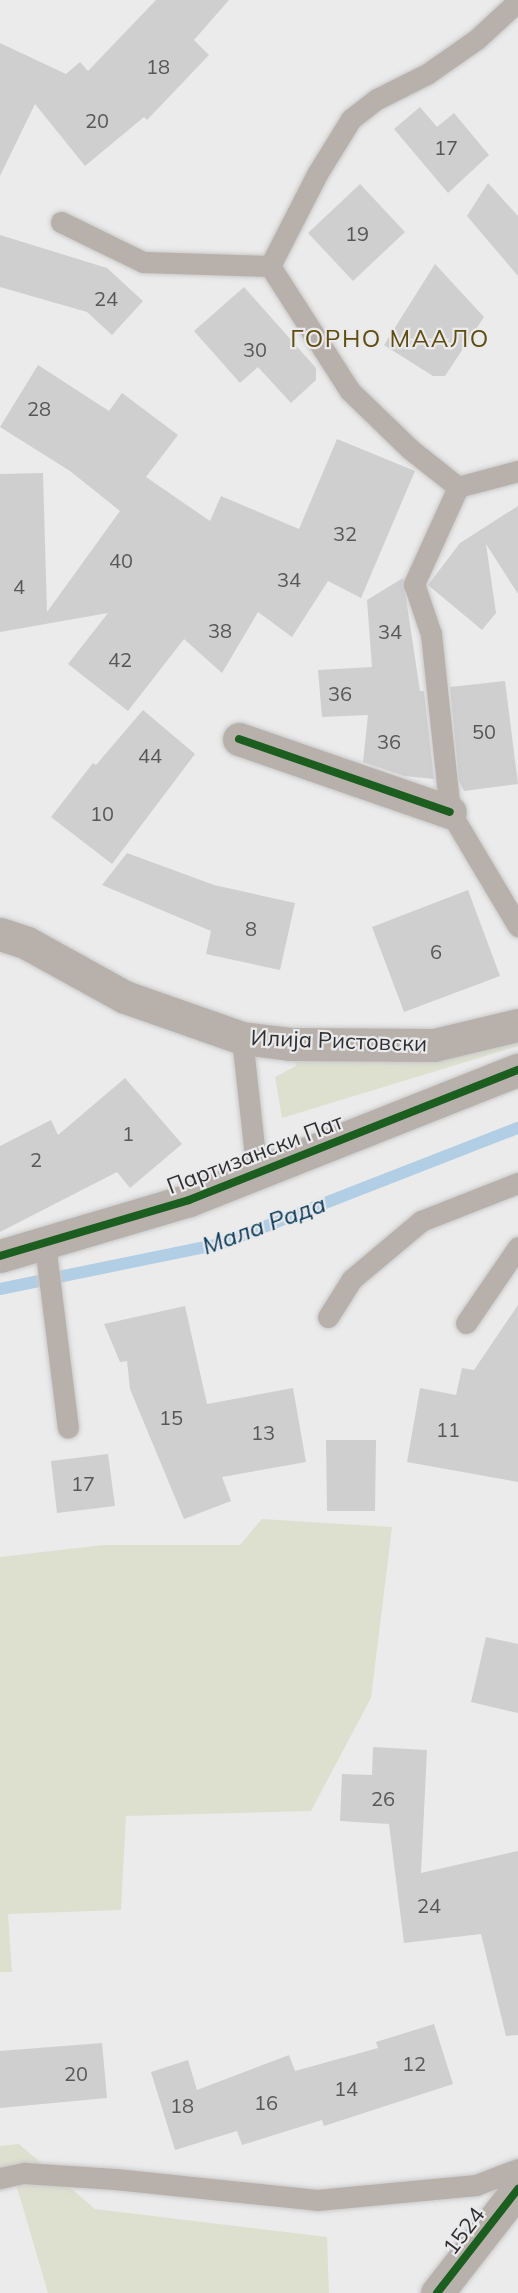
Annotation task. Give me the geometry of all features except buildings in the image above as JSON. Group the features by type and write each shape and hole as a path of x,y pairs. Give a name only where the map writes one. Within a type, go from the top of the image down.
{"street":[{"path":"239,739 450,813"},
{"name":"Илија Ристовски","path":"0,934 27,943 125,997 242,1038 290,1044 434,1045 518,1025"},
{"name":"Партизански Пат","path":"0,1256 46,1253 257,1174 518,1070"},
{"name":"1524","path":"436,2293 518,2189"}],"lane":[{"path":"270,266 316,174 351,119 377,99 427,74 477,39 518,1"},
{"path":"61,222 143,262 270,266"},
{"path":"270,266 350,391 410,449 458,487"},
{"path":"458,487 518,471"},
{"path":"458,487 414,584 431,633 450,813 518,926"},
{"path":"242,1038 257,1174"},
{"path":"328,1317 352,1279 421,1221 518,1183"},
{"path":"466,1323 518,1247"},
{"path":"46,1253 68,1428"},
{"name":"1524","path":"0,2178 24,2174 115,2179 317,2200 476,2185 518,2169"}],"green space":[{"path":"518,1025 518,1046 282,1118 275,1077 296,1066 290,1044"},
{"path":"262,1519 392,1527 371,1698 311,1811 126,1816 121,1910 8,1914 12,1972 0,1972 0,1557 103,1545 240,1545"},
{"path":"19,2144 95,2209 327,2237 329,2293 48,2293 16,2184 0,2192 0,2146"}],"waterway":[{"name":"Мала Рада","path":"0,1289 220,1244 518,1128"}],"cycle path":[{"path":"239,739 450,812"},
{"path":"0,1256 189,1200 518,1070"},
{"path":"437,2293 518,2189"}],"district":[{"name":"ГОРНО МААЛО","path":"390,339"}]}
